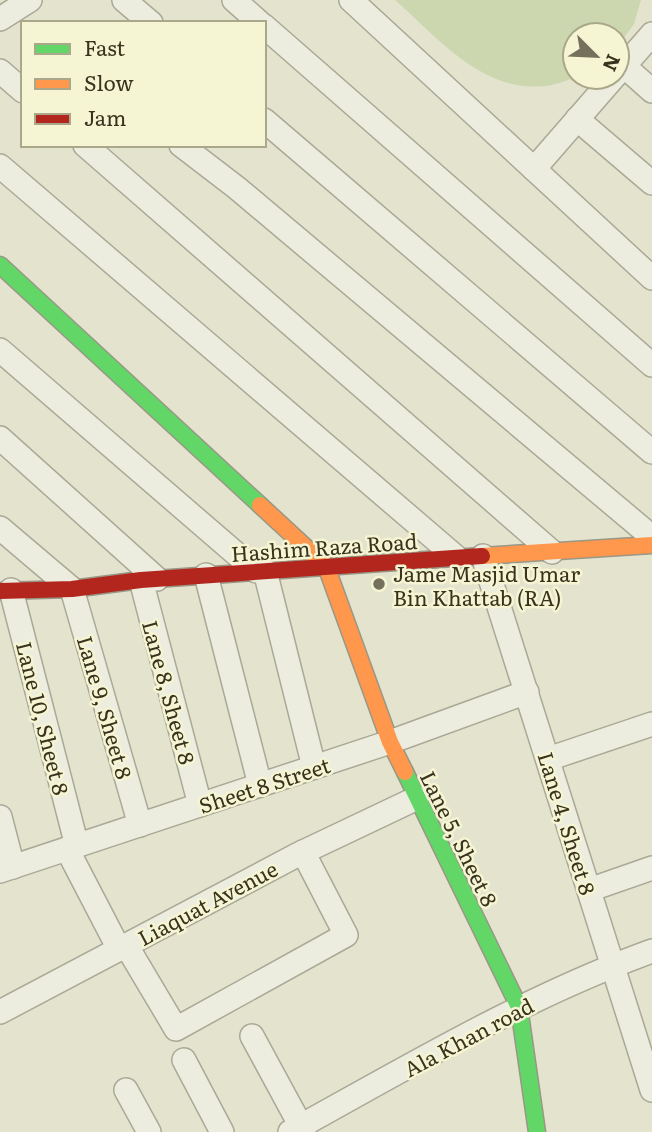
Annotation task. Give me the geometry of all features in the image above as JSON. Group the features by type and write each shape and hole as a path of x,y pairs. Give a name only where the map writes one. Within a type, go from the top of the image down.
{"street":[{"path":"0,19 30,0"},
{"path":"124,0 149,21"},
{"path":"234,0 258,21"},
{"path":"351,0 652,278"},
{"path":"266,28 652,365"},
{"path":"631,58 652,34"},
{"path":"0,71 21,89"},
{"path":"631,80 652,91"},
{"path":"534,169 602,91"},
{"path":"577,119 652,183"},
{"path":"266,122 652,452"},
{"path":"87,147 552,552"},
{"path":"184,147 237,188 652,537"},
{"path":"0,166 456,557"},
{"path":"0,265 326,566"},
{"path":"0,350 261,571 314,767"},
{"path":"0,438 149,579"},
{"path":"0,528 72,589"},
{"name":"Hashim Raza Road","path":"6,590 72,589 149,579 652,545"},
{"name":"Lane 4, Sheet 8","path":"483,556 652,1090"},
{"name":"Lane 5, Sheet 8","path":"326,566 390,742 519,1007 537,1132"},
{"path":"206,575 260,785"},
{"name":"Lane 8, Sheet 8","path":"149,579 200,805"},
{"name":"Lane 9, Sheet 8","path":"72,589 140,825"},
{"name":"Lane 10, Sheet 8","path":"6,590 72,847 122,947 176,1029 346,935 303,852"},
{"name":"Sheet 8 Street","path":"6,869 390,742 527,692"},
{"path":"548,759 652,724"},
{"name":"Liaquat Avenue","path":"0,1012 303,852 417,798"},
{"path":"0,817 6,869"},
{"path":"589,890 652,868"},
{"name":"Ala Khan road","path":"298,1130 519,1007 613,965 652,951"},
{"path":"252,1036 298,1130"},
{"path":"184,1060 222,1132"},
{"path":"126,1090 149,1132"}],"green space":[{"path":"395,0 641,0 631,28 631,21 561,21 561,83 558,84 523,86 501,81 481,72 445,46"}],"traffic: fast":[{"path":"0,265 260,505"},
{"path":"405,772 519,1007 537,1132"}],"traffic: slow":[{"path":"260,505 326,566 390,742 405,772"},
{"path":"482,556 652,545"}],"traffic: jam":[{"path":"0,591 72,589 141,580 482,556"}],"place":[{"name":"Jame Masjid Umar Bin Khattab (RA)","path":"379,584"}]}
